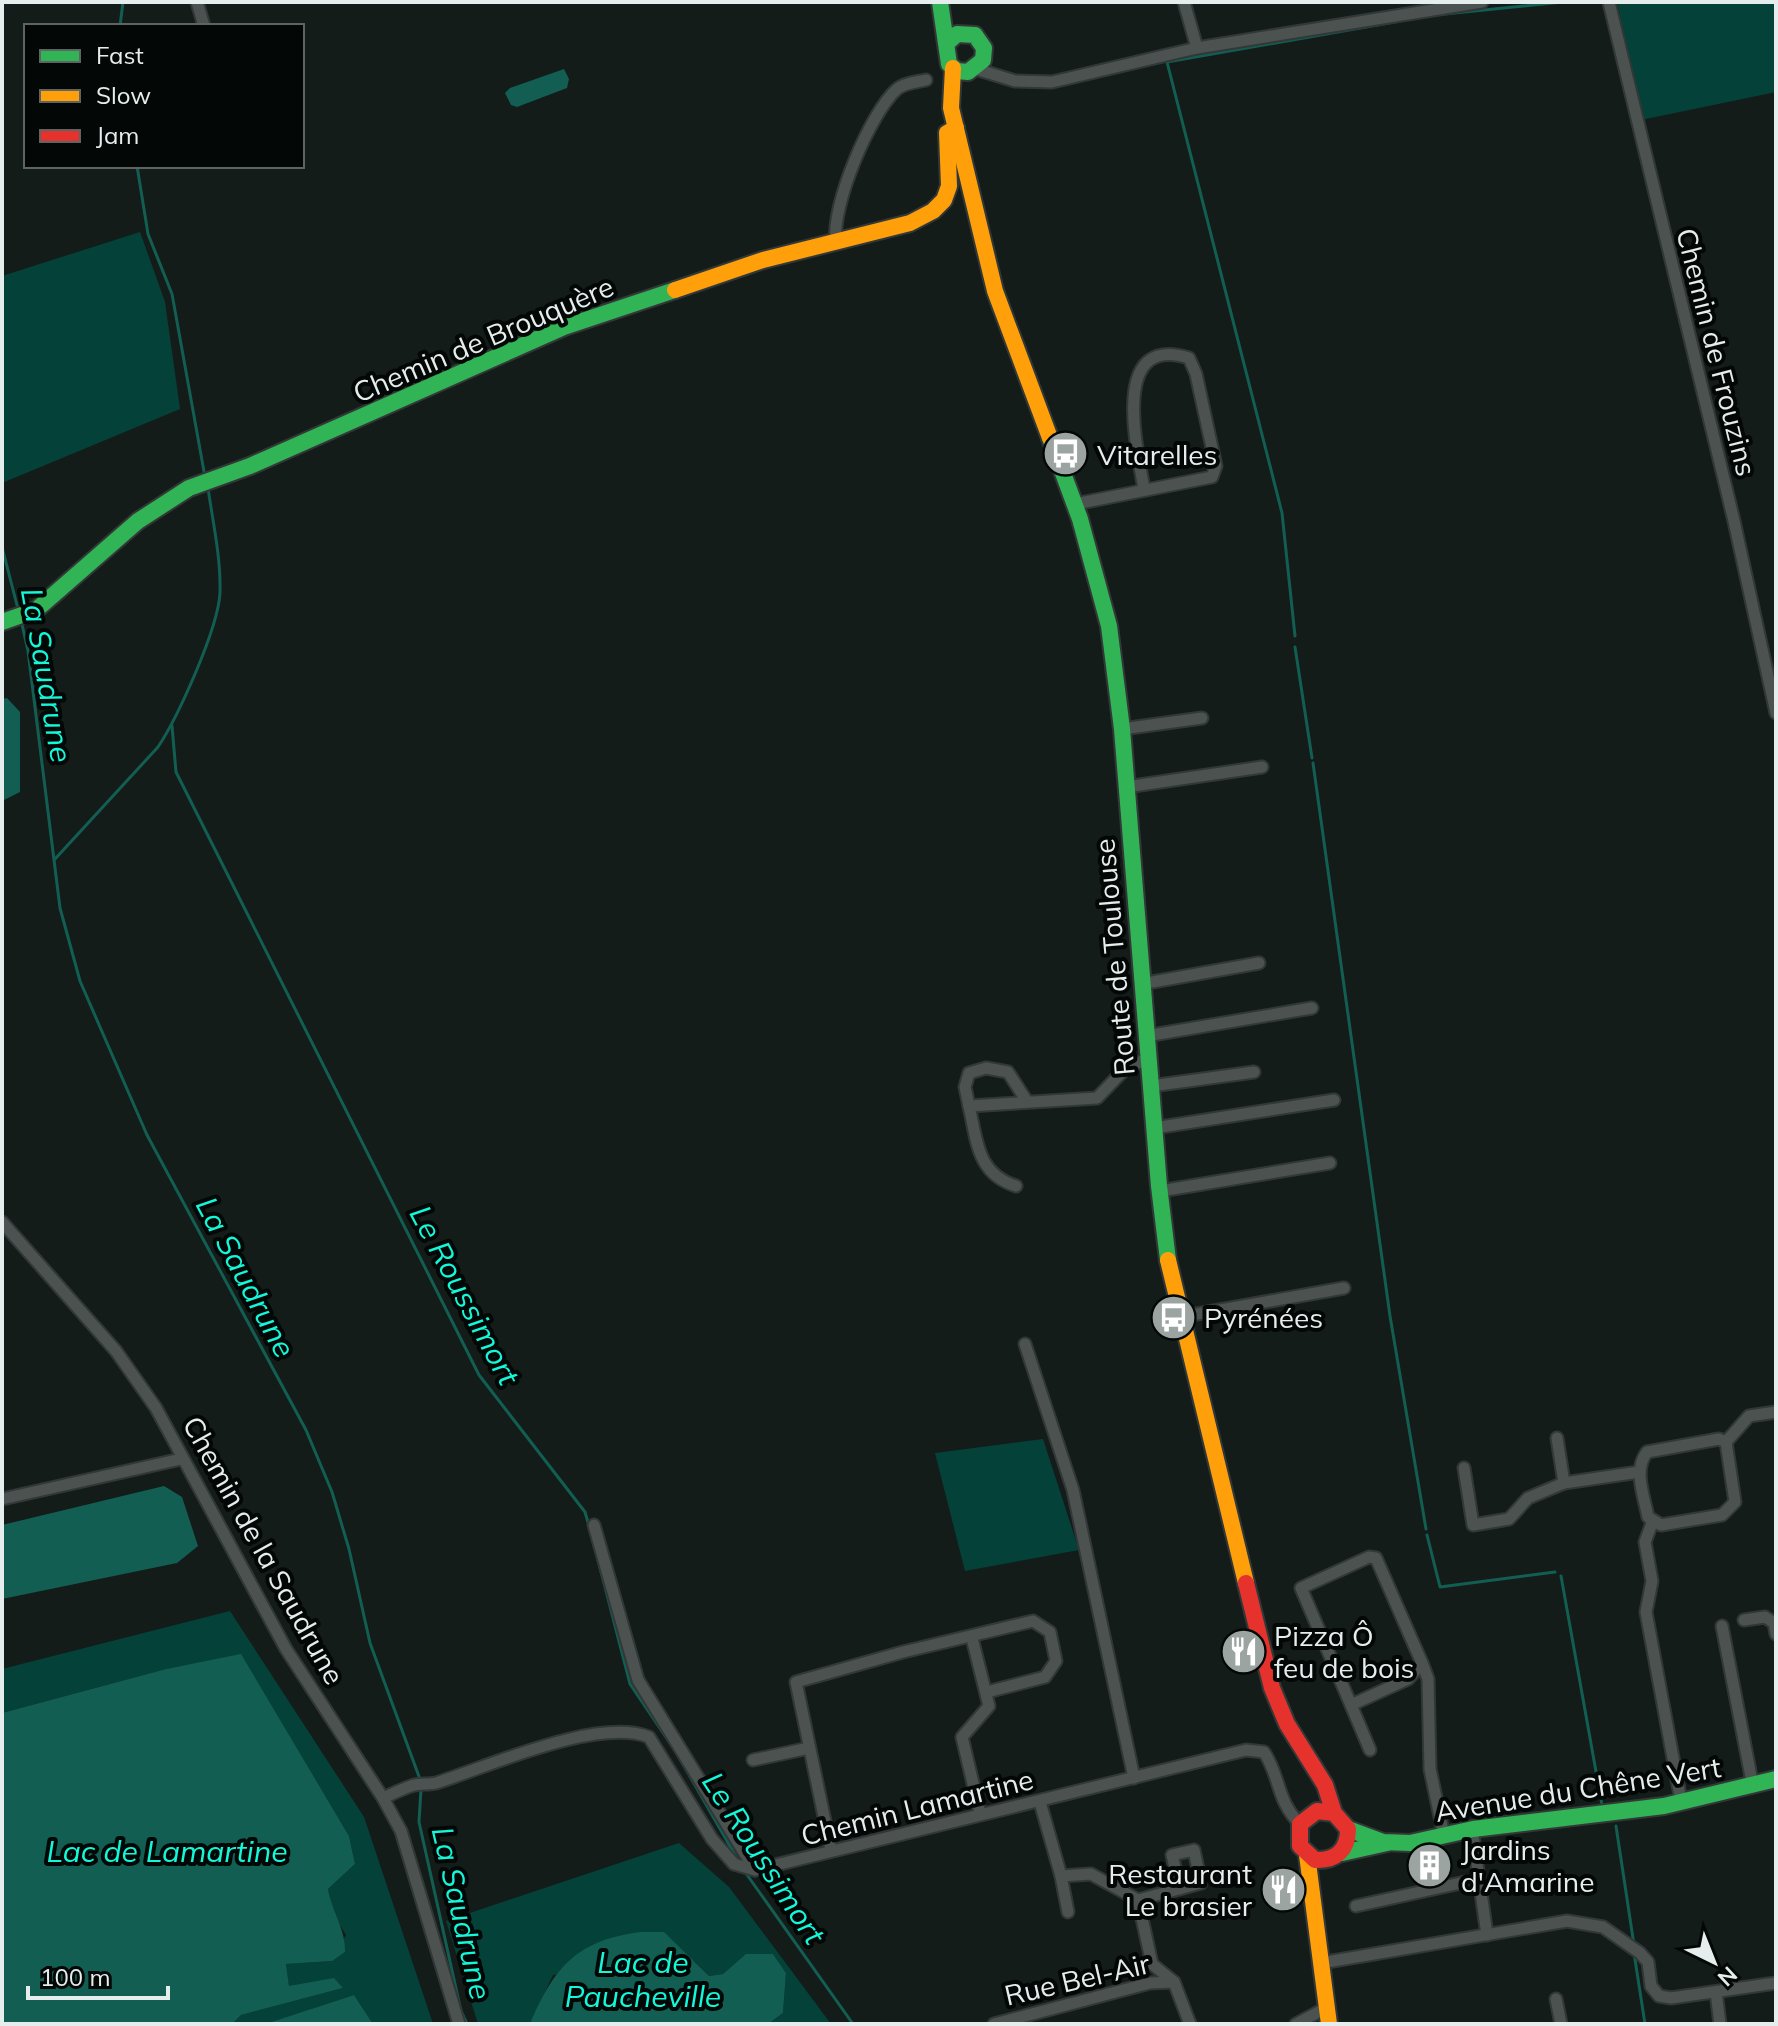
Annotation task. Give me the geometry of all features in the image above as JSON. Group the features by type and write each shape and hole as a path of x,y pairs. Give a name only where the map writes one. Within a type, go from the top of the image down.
{"main road":[{"path":"942,2 947,43 964,32"},
{"path":"942,2 964,32 979,38 970,66"},
{"name":"Route de Toulouse","path":"947,43 945,54 970,66 951,108 995,291 1075,504 1109,626 1122,729 1160,1191 1180,1317 1272,1688 1287,1724 1320,1781 1326,1812"},
{"name":"Chemin de Brouquère","path":"2,622 36,610 138,521 189,488 250,466 564,327 763,260 910,223 933,211 949,186 947,133 956,128"},
{"name":"Avenue du Chêne Vert","path":"1342,1853 1387,1843 1413,1843 1472,1829 1552,1822 1681,1801 1753,1787 1776,1779"},
{"path":"1307,1855 1324,1861 1342,1853 1347,1845 1348,1829 1326,1812 1300,1824 1298,1837 1307,1855 1328,2016"},
{"name":"Avenue du Chêne Vert","path":"1348,1829 1387,1843"},
{"path":"1313,1894 1324,1861"}],"street":[{"path":"197,2 203,24"},
{"path":"1184,2 1197,48"},
{"path":"970,66 1015,81 1052,82 1381,10 1482,2"},
{"name":"Chemin de Frouzins","path":"1609,2 1734,521 1776,713"},
{"path":"836,242 835,222 842,192 885,104 900,86 926,80"},
{"path":"1075,504 1212,477 1216,466 1196,374 1189,358 1171,353 1155,357 1141,367 1135,384 1133,407 1144,489"},
{"path":"1122,729 1202,718"},
{"path":"1126,787 1262,767"},
{"path":"1141,984 1259,963"},
{"path":"1146,1036 1312,1008"},
{"path":"969,1106 1026,1100 1097,1098 1127,1067 1148,1059"},
{"path":"1016,1186 997,1180 980,1155 965,1087 969,1073 986,1068 1008,1072 1026,1100"},
{"path":"1151,1086 1254,1072"},
{"path":"1154,1128 1334,1100"},
{"path":"1160,1191 1330,1163"},
{"name":"Chemin de la Saudrune","path":"2,1222 116,1351 156,1408 286,1649 383,1798 401,1831 459,2024"},
{"path":"1180,1317 1344,1288"},
{"path":"1025,1344 1073,1490 1134,1778"},
{"path":"1726,1442 1749,1416 1776,1412"},
{"path":"1557,1438 1564,1483"},
{"path":"1719,1439 1726,1442 1735,1502 1722,1515 1661,1525 1652,1523 1639,1472 1641,1460 1647,1452 1719,1439"},
{"path":"2,1499 181,1459"},
{"path":"1464,1468 1473,1525 1509,1519 1528,1498 1564,1483 1639,1472"},
{"path":"1652,1523 1645,1542 1652,1581 1646,1612 1681,1801"},
{"path":"594,1525 638,1680 755,1870"},
{"path":"1370,1750 1301,1588 1369,1557 1376,1558 1422,1663 1429,1691 1430,1769 1444,1836"},
{"path":"1744,1620 1765,1617 1774,1623 1776,1634"},
{"path":"831,1850 796,1682 1033,1621 1050,1632 1056,1661 1045,1677 987,1692"},
{"path":"1722,1626 1753,1787"},
{"path":"972,1638 989,1706 962,1737 980,1813"},
{"path":"1351,1705 1408,1679 1422,1663"},
{"path":"1408,1679 1416,1680 1429,1691"},
{"path":"383,1798 414,1785 432,1784 526,1752 610,1731 632,1730 649,1737 705,1829 734,1864 755,1870"},
{"path":"753,1760 809,1748"},
{"name":"Chemin Lamartine","path":"755,1870 1246,1750 1264,1752 1271,1762 1280,1799 1300,1824"},
{"path":"1040,1802 1068,1912"},
{"path":"1472,1829 1487,1935"},
{"path":"1061,1876 1091,1874 1138,1900 1180,1889"},
{"path":"1356,1906 1479,1879"},
{"path":"1138,1900 1152,1964 1174,1982"},
{"path":"1321,1963 1567,1921 1603,1927 1635,1950 1648,1962 1651,1986 1659,1996 1671,1998 1776,1983"},
{"name":"Rue Bel-Air","path":"994,2024 1150,1983 1174,1982 1190,2024"},
{"path":"1716,1992 1720,2024"},
{"path":"1556,1999 1561,2024"},
{"path":"1304,2023 1328,2016"}],"shaded area":[{"path":"1617,2 1776,2 1776,92 1641,120"},
{"path":"140,232 165,302 180,409 2,483 2,276"},
{"path":"1043,1439 1079,1550 965,1571 935,1453"},
{"path":"230,1611 364,1817 433,2024 373,2024 354,1995 265,2024 232,2024 241,2015 343,1988 334,1979 289,1987 286,1964 332,1961 346,1935 333,1914 328,1889 355,1864 349,1836 241,1655 166,1669 2,1713 2,1669"},
{"path":"679,1843 729,1887 831,2024 768,2024 783,2013 786,1973 773,1954 747,1954 723,1974 709,1976 694,1961 553,1975 530,2024 478,2024 446,1921"}],"water":[{"path":"564,69 569,79 567,88 517,107 511,105 505,93 510,88"},
{"path":"7,698 20,712 20,792 2,801 2,699"},
{"path":"164,1486 182,1497 198,1546 177,1563 2,1599 2,1525"},
{"name":"Lac de Lamartine","path":"241,1654 349,1836 355,1864 328,1889 345,1952 332,1961 286,1964 289,1986 334,1978 343,1988 241,2015 232,2024 2,2024 2,1713 166,1669"},
{"name":"Lac de Paucheville","path":"641,1932 664,1932 709,1976 723,1974 746,1954 773,1954 786,1973 783,2013 768,2024 530,2024 548,1987 570,1960 600,1942"},
{"path":"354,1995 373,2024 265,2024"}],"waterway":[{"path":"120,24 123,2"},
{"path":"1435,15 1563,2"},
{"path":"1295,636 1282,513 1167,62 1400,21"},
{"path":"137,168 148,234 172,294 205,477"},
{"path":"55,859 158,747 196,672 218,609 220,593 218,554 208,488"},
{"name":"La Saudrune","path":"2,547 18,609"},
{"name":"La Saudrune","path":"21,620 28,651 60,908 80,981 147,1135 306,1430 332,1492 349,1549 370,1643 421,1782"},
{"path":"1295,647 1312,758"},
{"name":"Le Roussimort","path":"172,726 176,772 479,1375 585,1512 589,1526"},
{"path":"1313,763 1390,1316 1426,1529"},
{"path":"1427,1535 1440,1587 1555,1572"},
{"name":"Le Roussimort","path":"598,1560 630,1684 676,1752 739,1862"},
{"path":"1561,1576 1602,1805"},
{"name":"La Saudrune","path":"421,1789 419,1822 461,2011 467,2024"},
{"path":"1616,1826 1634,1945"},
{"name":"Le Roussimort","path":"745,1872 853,2024"},
{"path":"1634,1953 1645,2024"}],"traffic: fast":[{"path":"940,2 949,64 957,71 968,72 983,60 984,48 975,35 957,34 947,43"},
{"path":"2,622 36,610 138,521 189,488 250,466 564,327 675,290"},
{"path":"1050,438 1080,519 1109,626 1122,729 1159,1186 1168,1260"},
{"path":"1348,1829 1383,1842 1410,1843 1473,1829 1664,1806 1776,1779"},
{"path":"1342,1853 1387,1843"}],"traffic: slow":[{"path":"953,68 951,108 995,291 1050,438"},
{"path":"675,290 763,260 910,223 933,211 944,200 949,186 947,133 956,128"},
{"path":"1168,1260 1246,1583"},
{"path":"1307,1855 1329,2024"}],"traffic: jam":[{"path":"1246,1583 1272,1688 1287,1724 1325,1785 1334,1813 1348,1829 1346,1843 1339,1853 1329,1859 1315,1860 1300,1846 1300,1824 1317,1811 1334,1813"}],"place":[{"name":"Vitarelles","path":"1066,454"},
{"name":"Pyrénées","path":"1173,1317"},
{"name":"Pizza Ô feu de bois","path":"1243,1651"},
{"name":"Jardins d'Amarine","path":"1430,1865"},
{"name":"Restaurant Le brasier","path":"1283,1889"}]}
